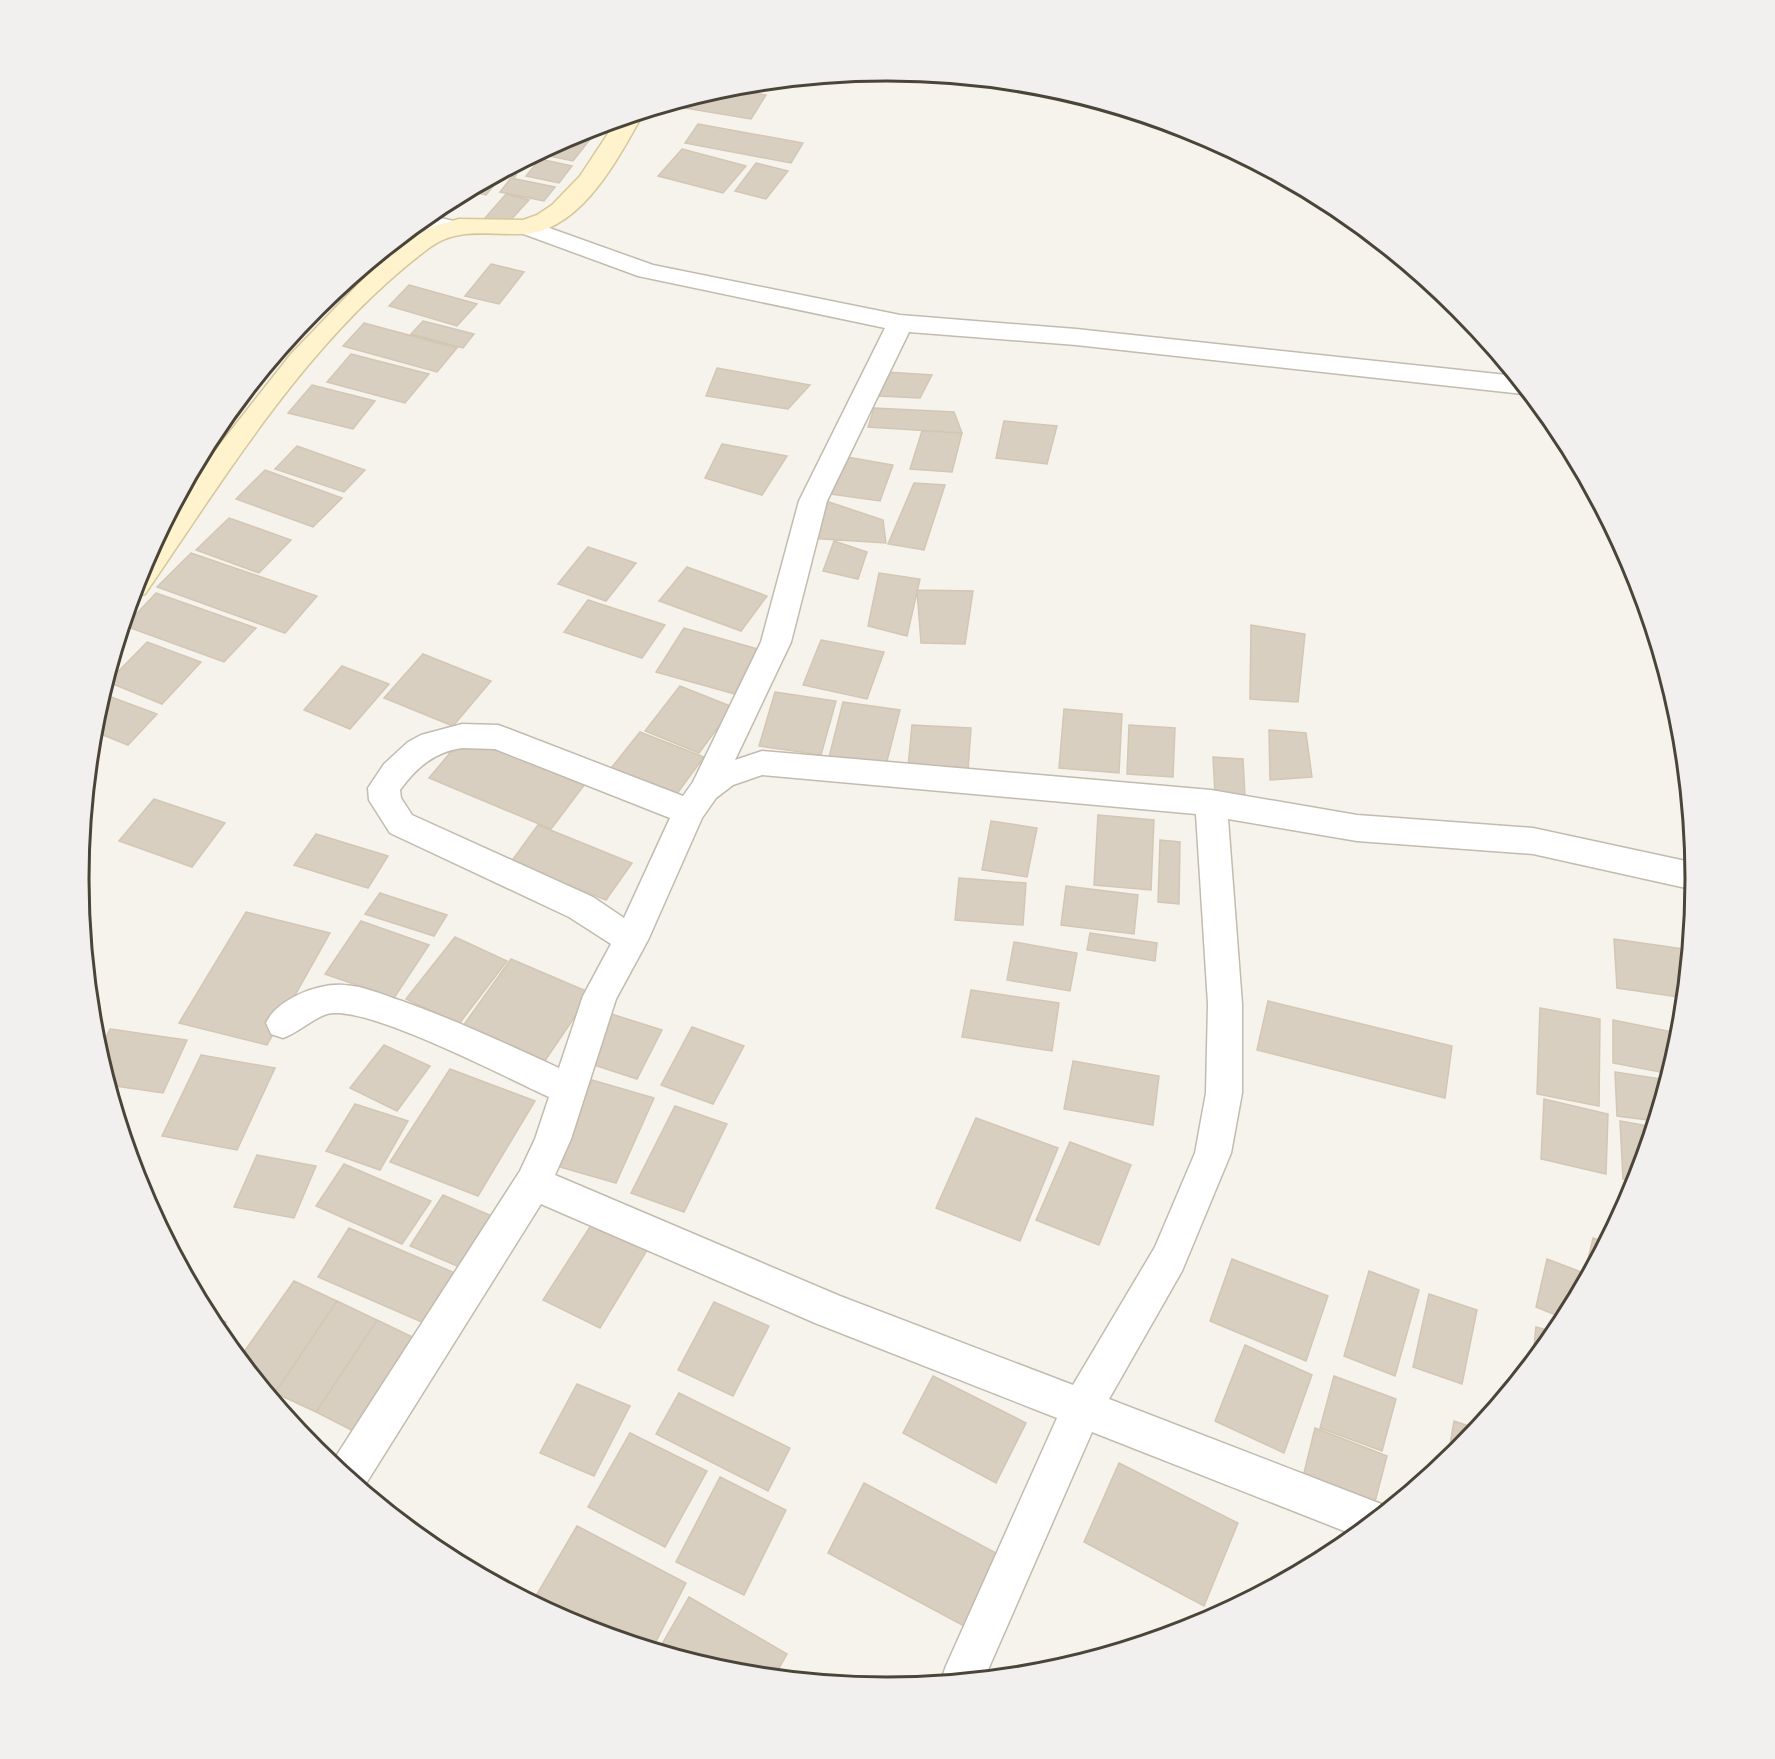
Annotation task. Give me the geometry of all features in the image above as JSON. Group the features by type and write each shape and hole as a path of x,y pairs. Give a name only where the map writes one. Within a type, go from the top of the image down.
{"street":[{"path":"527,227 548,220 570,201 605,162 626,125"},
{"path":"433,224 449,227"},
{"path":"160,551 246,428 319,340 385,271 422,241 449,227 471,224 527,227 647,271 900,323 1076,337 1514,384"},
{"path":"350,1470 532,1183 553,1139 600,996 631,939 776,642 813,501 900,323"},
{"path":"631,939 581,907 507,876 401,824 385,801 384,788 415,753 444,738 467,733 498,737 697,801"},
{"path":"697,801 722,776 762,763 1211,803 1356,828 1533,841 1686,875"},
{"path":"964,1674 1082,1410 1170,1258 1213,1154 1224,1093 1225,1004 1211,803"},
{"path":"283,1023 329,999 348,999 381,1008 569,1089"},
{"path":"532,1183 576,1199 829,1310 1366,1519"}],"building":[{"path":"753,93 766,95 751,119 683,108"},
{"path":"698,124 803,143 791,163 685,143"},
{"path":"591,139 573,161 550,156"},
{"path":"682,149 746,166 723,193 658,176"},
{"path":"542,159 572,166 559,183 526,176"},
{"path":"756,163 788,171 766,199 735,191"},
{"path":"511,178 555,187 544,201 500,192"},
{"path":"495,184 486,195 479,194"},
{"path":"506,194 529,200 508,223 485,218"},
{"path":"491,264 524,272 499,304 465,296"},
{"path":"409,285 477,304 457,326 389,306"},
{"path":"423,321 474,334 463,348 411,334"},
{"path":"364,323 457,348 437,372 343,346"},
{"path":"351,354 429,374 405,403 327,382"},
{"path":"717,368 810,385 788,409 706,396"},
{"path":"886,372 932,375 920,398 878,396"},
{"path":"312,385 375,401 353,429 288,413"},
{"path":"874,408 954,412 962,433 868,427"},
{"path":"1004,421 1057,426 1047,464 996,458"},
{"path":"922,431 962,433 952,472 910,469"},
{"path":"722,444 787,456 762,495 705,478"},
{"path":"297,446 365,470 344,492 275,469"},
{"path":"847,457 893,465 880,501 830,494"},
{"path":"265,470 342,498 313,527 236,499"},
{"path":"914,483 945,485 924,550 888,544"},
{"path":"823,500 883,520 886,543 808,538"},
{"path":"229,518 291,540 259,573 196,550"},
{"path":"834,541 867,552 858,579 823,571"},
{"path":"588,547 636,563 606,601 558,584"},
{"path":"191,553 317,596 285,633 157,587"},
{"path":"687,567 767,596 741,631 659,601"},
{"path":"879,573 920,579 907,636 868,626"},
{"path":"917,590 973,591 965,644 921,643"},
{"path":"156,593 256,628 224,662 130,628 133,617"},
{"path":"588,600 665,625 642,658 564,632"},
{"path":"1251,625 1305,634 1298,702 1250,699"},
{"path":"684,628 761,650 735,694 656,672"},
{"path":"821,640 884,652 867,699 803,685"},
{"path":"147,642 201,662 162,704 113,684 116,674"},
{"path":"423,654 491,681 453,726 384,698"},
{"path":"342,666 389,684 350,729 304,710"},
{"path":"680,686 733,707 699,753 645,731"},
{"path":"775,692 836,701 821,755 759,746"},
{"path":"110,697 157,714 128,745 102,735"},
{"path":"843,702 900,710 886,765 829,757"},
{"path":"1064,709 1122,714 1119,773 1059,768"},
{"path":"912,725 971,728 968,770 908,767"},
{"path":"1129,725 1175,728 1173,777 1127,774"},
{"path":"1269,730 1306,733 1312,777 1270,780"},
{"path":"640,732 704,757 673,799 608,772"},
{"path":"465,735 585,784 551,829 429,778"},
{"path":"1213,757 1243,759 1245,797 1215,795"},
{"path":"154,799 225,823 192,867 119,841"},
{"path":"1098,815 1154,820 1151,890 1094,885"},
{"path":"991,821 1037,828 1027,877 982,870"},
{"path":"538,825 632,863 606,900 511,862"},
{"path":"316,834 388,856 368,888 294,865"},
{"path":"1160,840 1180,842 1179,904 1158,902"},
{"path":"959,878 1026,883 1023,925 955,920"},
{"path":"1066,886 1138,895 1134,934 1061,925"},
{"path":"380,893 447,915 434,936 365,914"},
{"path":"246,912 330,933 267,1045 179,1023"},
{"path":"361,921 429,945 394,998 325,974"},
{"path":"1090,933 1157,943 1155,961 1087,950"},
{"path":"455,937 507,961 459,1024 406,999"},
{"path":"1614,939 1682,949 1677,997 1617,988"},
{"path":"1014,942 1077,953 1070,991 1007,980"},
{"path":"511,959 591,993 542,1065 460,1030"},
{"path":"971,990 1059,1003 1052,1051 962,1037"},
{"path":"1268,1001 1452,1046 1445,1098 1257,1050"},
{"path":"1540,1008 1600,1019 1599,1106 1537,1094"},
{"path":"605,1012 662,1030 637,1079 579,1060"},
{"path":"1613,1020 1672,1032 1662,1072 1613,1063"},
{"path":"692,1027 744,1046 713,1104 661,1085"},
{"path":"110,1029 187,1040 163,1093 116,1086 105,1039"},
{"path":"384,1045 430,1066 397,1111 350,1088"},
{"path":"201,1055 275,1068 237,1150 162,1136"},
{"path":"1073,1061 1159,1076 1153,1125 1064,1109"},
{"path":"450,1069 535,1101 478,1196 390,1162"},
{"path":"1615,1072 1661,1079 1649,1120 1617,1116"},
{"path":"592,1080 654,1098 616,1183 553,1165"},
{"path":"1544,1099 1608,1114 1606,1174 1541,1159"},
{"path":"355,1104 408,1121 380,1170 326,1151"},
{"path":"675,1106 727,1124 684,1212 631,1193"},
{"path":"976,1118 1058,1148 1020,1241 936,1208"},
{"path":"1620,1121 1647,1126 1627,1180 1623,1179"},
{"path":"1070,1142 1131,1165 1099,1245 1036,1220"},
{"path":"257,1155 316,1166 294,1218 234,1207"},
{"path":"344,1164 431,1201 402,1244 316,1206"},
{"path":"443,1195 499,1219 469,1271 410,1246"},
{"path":"597,1216 652,1242 600,1328 543,1300"},
{"path":"349,1228 462,1276 431,1326 318,1277"},
{"path":"1593,1238 1600,1241 1587,1265"},
{"path":"1232,1259 1328,1296 1306,1361 1210,1321"},
{"path":"1547,1259 1583,1273 1556,1315 1536,1307"},
{"path":"1369,1271 1419,1290 1395,1376 1344,1356"},
{"path":"294,1281 337,1301 276,1392 244,1352"},
{"path":"1429,1294 1477,1310 1462,1384 1413,1367"},
{"path":"337,1301 377,1320 316,1412 276,1392"},
{"path":"714,1302 769,1326 733,1396 678,1370"},
{"path":"377,1320 423,1342 363,1436 316,1412"},
{"path":"1536,1327 1546,1330 1534,1348"},
{"path":"1245,1345 1312,1375 1284,1453 1215,1421"},
{"path":"933,1376 1026,1423 996,1483 903,1433"},
{"path":"1334,1376 1396,1399 1382,1451 1320,1428"},
{"path":"577,1384 630,1406 594,1476 540,1453"},
{"path":"679,1393 790,1448 768,1491 656,1434"},
{"path":"1454,1421 1469,1426 1452,1444 1450,1446"},
{"path":"1315,1428 1387,1456 1369,1516 1300,1489"},
{"path":"630,1433 707,1471 665,1547 588,1507"},
{"path":"1119,1463 1238,1523 1204,1606 1084,1542"},
{"path":"720,1477 786,1510 744,1595 676,1562"},
{"path":"864,1483 998,1554 964,1626 828,1553"},
{"path":"577,1526 686,1583 655,1643 582,1617 536,1597"},
{"path":"689,1597 787,1654 778,1670 732,1663 661,1645"}]}
